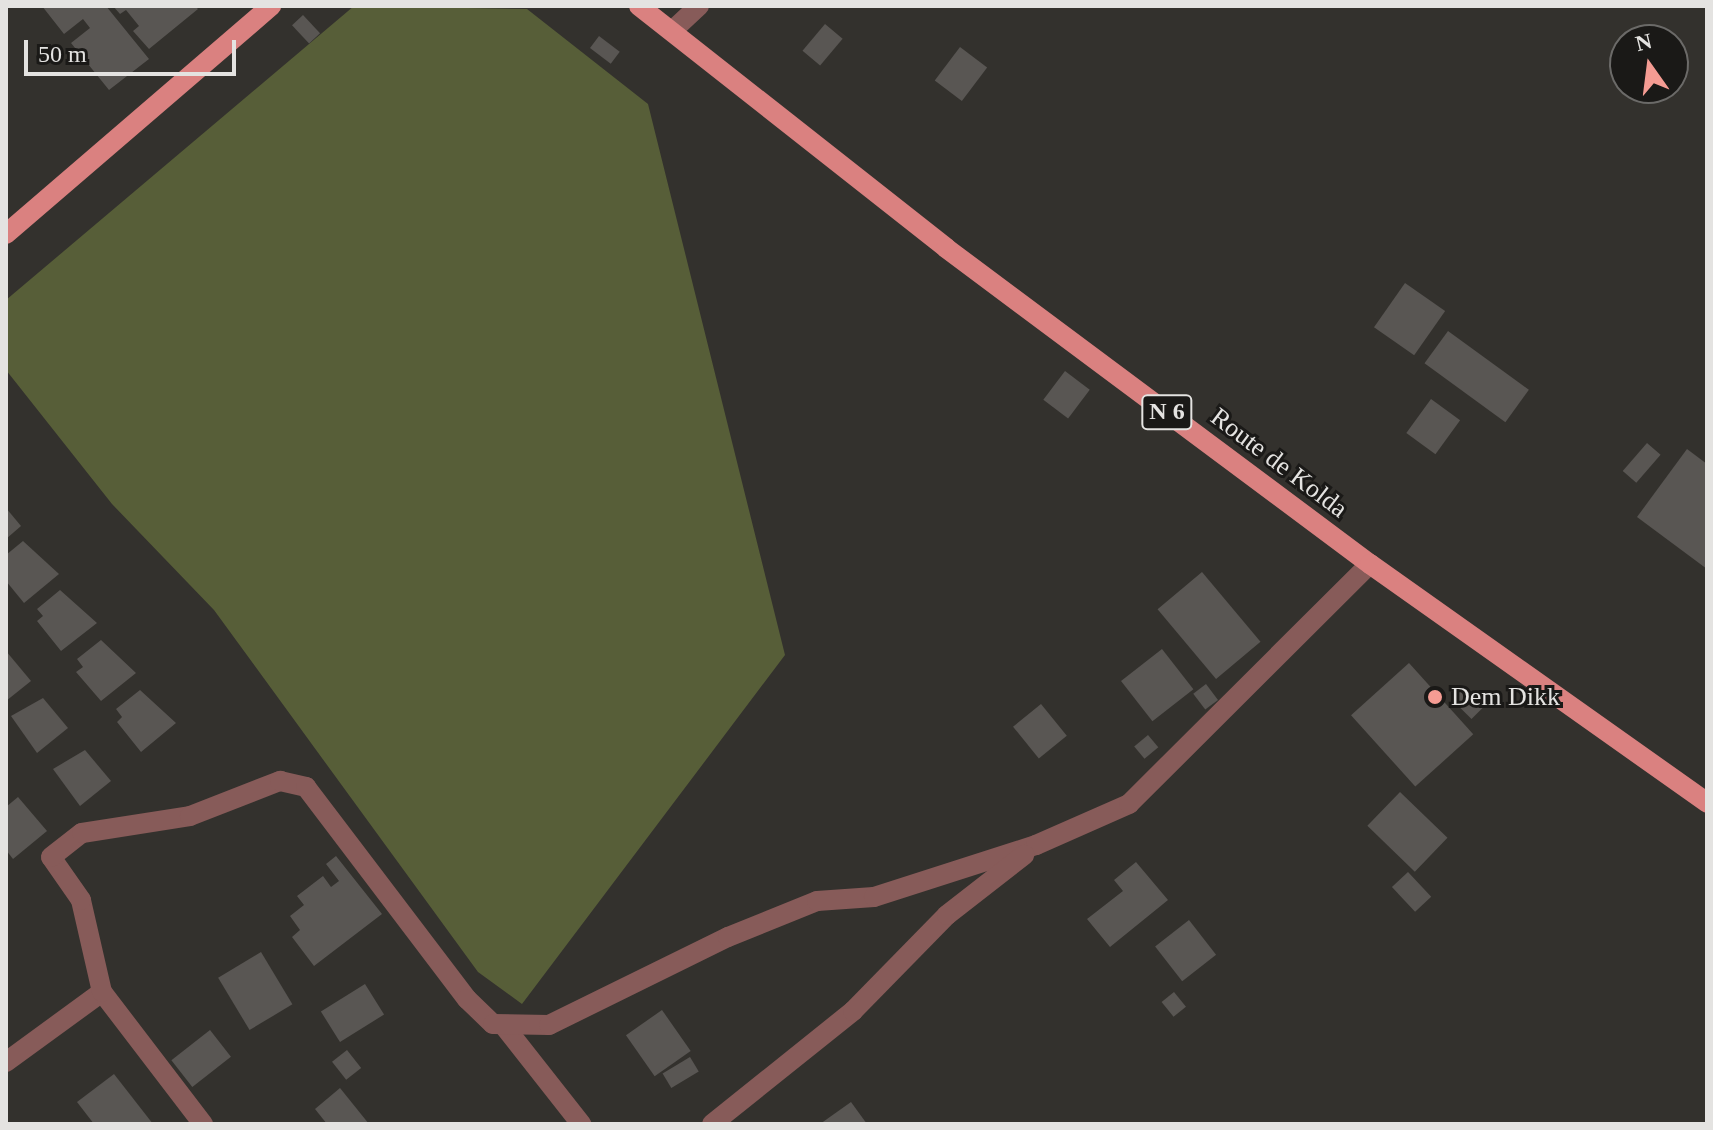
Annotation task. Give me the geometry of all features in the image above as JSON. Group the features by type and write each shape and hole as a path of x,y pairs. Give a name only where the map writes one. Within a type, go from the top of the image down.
{"main road":[{"path":"6,234 271,6"},
{"name":"Route de Kolda","path":"639,6 946,248 1370,564 1707,803"}],"street":[{"path":"672,31 699,6"},
{"path":"203,1124 102,992 81,900 51,857 82,833 190,816 280,781 306,787 467,999 493,1024 549,1025 728,937 817,901 874,897 1036,845 1129,804 1370,564"},
{"path":"712,1124 853,1011 947,915 1036,845"},
{"path":"6,1062 102,992"},
{"path":"504,1026 581,1124"}],"green space":[{"path":"354,6 527,9 648,104 785,655 522,1004 478,972 214,610 112,504 6,370 6,300"}],"building":[{"path":"42,6 106,6 149,59 109,90 71,43 90,28 83,19 64,34"},
{"path":"113,6 195,6 198,9 149,49 133,31 139,26 126,10 120,14"},
{"path":"303,15 320,33 309,44 292,25"},
{"path":"825,24 843,39 820,66 803,51"},
{"path":"599,36 620,52 611,64 590,48"},
{"path":"960,47 987,67 962,101 935,81"},
{"path":"1405,283 1445,311 1414,355 1374,327"},
{"path":"1448,331 1529,390 1505,422 1424,363"},
{"path":"1065,371 1090,390 1068,418 1043,400"},
{"path":"1431,399 1460,420 1435,454 1406,433"},
{"path":"1647,443 1661,455 1636,483 1623,471"},
{"path":"1687,449 1707,464 1707,569 1637,517"},
{"path":"6,508 21,526 6,539"},
{"path":"23,541 59,574 24,603 6,581 6,555"},
{"path":"1202,572 1260,642 1216,679 1158,609"},
{"path":"60,590 97,623 61,651 37,621 43,616 37,609"},
{"path":"101,640 136,673 101,701 76,672 83,667 77,659"},
{"path":"1162,649 1193,689 1152,721 1121,681"},
{"path":"6,651 31,681 6,701"},
{"path":"1409,663 1473,734 1415,787 1351,715"},
{"path":"1206,684 1218,700 1205,710 1193,694"},
{"path":"1463,688 1483,708 1471,719 1452,699"},
{"path":"140,690 176,723 141,752 117,722 122,717 116,709"},
{"path":"43,698 68,728 37,753 11,716"},
{"path":"1041,704 1067,736 1039,759 1013,727"},
{"path":"1148,735 1158,747 1144,759 1134,747"},
{"path":"85,750 111,781 80,806 53,769"},
{"path":"1400,792 1447,838 1415,872 1367,826"},
{"path":"18,797 47,831 13,859 6,850 6,807"},
{"path":"336,856 382,914 314,966 292,937 300,930 290,916 304,905 297,896 323,876 331,887 339,881 326,864"},
{"path":"1136,862 1168,900 1110,947 1087,919 1123,891 1114,880"},
{"path":"1408,872 1431,897 1415,912 1392,887"},
{"path":"1189,920 1216,955 1182,981 1155,946"},
{"path":"261,952 292,1004 250,1030 218,978"},
{"path":"365,984 384,1015 340,1042 321,1012"},
{"path":"1174,992 1186,1007 1174,1017 1162,1002"},
{"path":"662,1010 691,1051 655,1076 626,1035"},
{"path":"210,1030 231,1057 192,1087 171,1060"},
{"path":"347,1050 361,1068 346,1080 332,1062"},
{"path":"690,1057 699,1072 671,1088 663,1073"},
{"path":"114,1074 153,1124 94,1124 77,1102"},
{"path":"340,1088 369,1124 327,1124 315,1109"},
{"path":"851,1102 867,1124 820,1124"}],"place":[{"name":"Dem Dikk","path":"1435,697"}]}
